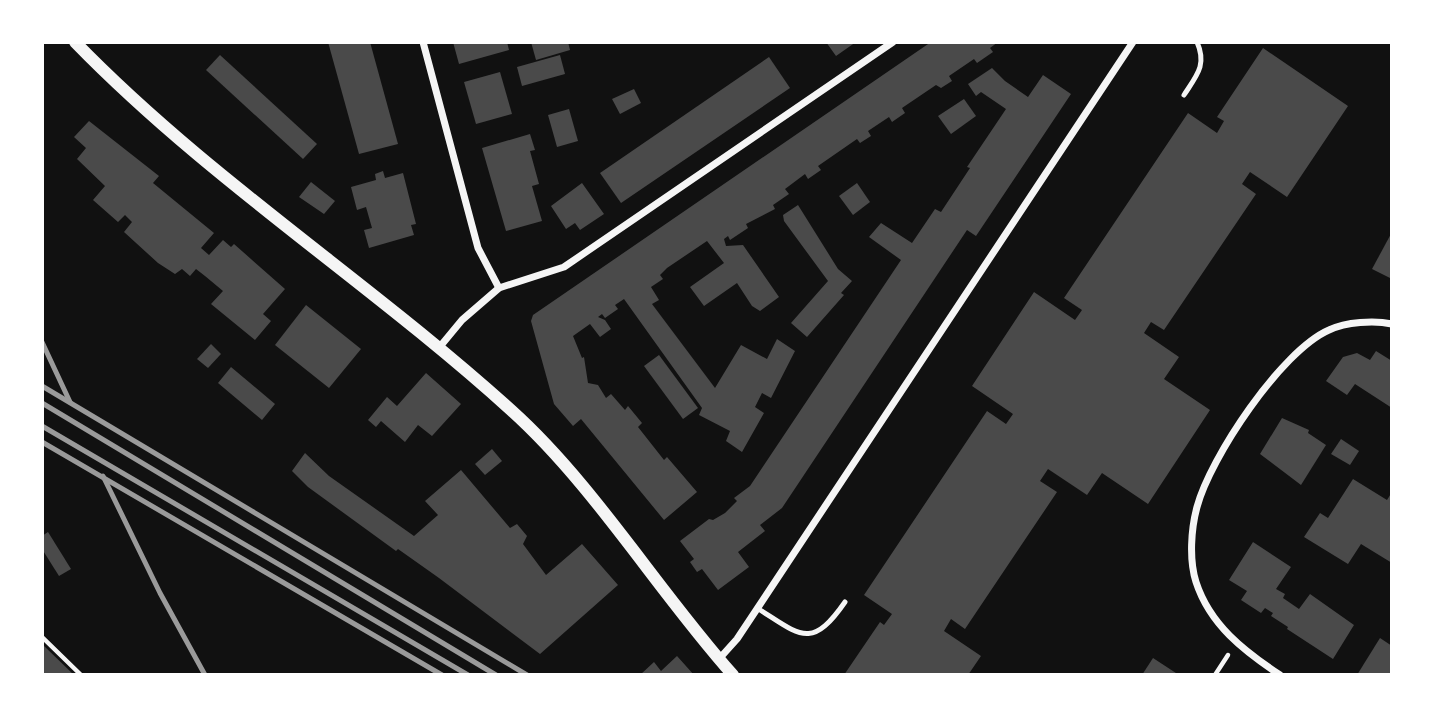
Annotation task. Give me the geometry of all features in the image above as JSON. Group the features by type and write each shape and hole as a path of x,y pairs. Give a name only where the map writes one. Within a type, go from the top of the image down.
{"street":[{"path":"75,42 112,81 206,162 439,349 540,437 733,675"},
{"path":"423,42 478,247 499,288"},
{"path":"439,349 462,320 499,288 564,267 893,42"},
{"path":"719,659 757,608 1133,42"},
{"path":"1280,675 1217,624 1196,581 1193,531 1196,507 1208,477 1274,377 1306,344 1329,329 1392,324"}],"lane":[{"path":"1184,94 1201,69 1203,61 1197,42"},
{"path":"757,608 795,632 806,635 825,628 845,602"}],"path":[{"path":"42,637 81,675"},
{"path":"1216,675 1236,642"}],"building":[{"path":"328,42 370,42 398,144 359,154"},
{"path":"453,42 507,42 509,50 459,64"},
{"path":"531,42 568,42 570,50 536,60"},
{"path":"826,42 856,42 836,56"},
{"path":"931,42 998,42 990,48 993,52 977,63 974,59 949,76 952,81 941,88 936,85 902,108 905,113 892,122 889,117 868,131 871,136 860,143 857,139 818,166 821,170 808,179 805,174 785,189 789,194 773,205 775,209 746,224 748,228 730,240 728,236 724,239 726,246 743,245 779,297 760,311 752,306 737,283 704,306 690,287 724,263 707,241 667,268 660,275 663,279 651,287 659,300 652,304 715,388 741,345 767,359 777,339 795,351 771,398 762,393 755,407 764,413 742,452 726,441 730,431 699,415 702,408 624,299 615,305 618,309 605,318 602,314 598,317 605,320 611,329 600,337 590,324 573,336 582,358 584,357 588,383 598,385 606,398 611,394 625,410 628,406 642,423 638,427 664,460 667,457 697,492 664,520 581,419 573,426 554,404 531,321 533,315"},
{"path":"1263,48 1348,106 1287,197 1250,172 1242,184 1256,194 1164,330 1151,322 1144,333 1179,357 1164,379 1210,410 1148,504 1102,473 1087,495 1048,469 1040,481 1057,492 965,629 951,619 944,631 981,656 968,675 844,675 880,622 884,625 892,614 864,595 987,411 1006,424 1013,414 972,386 1034,292 1075,320 1082,310 1064,298 1188,113 1217,133 1224,121 1217,117"},
{"path":"220,55 317,144 303,159 206,70"},
{"path":"560,55 565,74 522,86 517,67"},
{"path":"769,57 790,88 621,203 600,173"},
{"path":"992,68 1028,97 1043,75 1071,94 976,236 967,230 782,508 760,525 765,531 738,552 749,567 718,590 702,569 697,572 690,562 694,559 680,541 709,519 713,520 725,513 737,501 734,498 750,486 901,260 869,237 881,223 912,243 935,209 941,212 1006,109 981,92 976,96 968,84"},
{"path":"500,72 512,114 476,124 464,82"},
{"path":"634,89 641,103 620,114 612,99"},
{"path":"964,99 976,116 951,134 938,116"},
{"path":"569,109 578,141 557,147 548,115"},
{"path":"89,121 159,176 153,183 214,233 201,248 209,255 223,240 231,247 234,244 285,289 263,314 271,321 255,340 211,304 223,291 196,269 190,276 182,269 175,274 158,263 124,232 132,222 125,215 118,222 93,200 105,186 77,159 86,148 74,137"},
{"path":"530,134 535,150 530,151 539,184 532,186 542,221 506,231 482,148"},
{"path":"383,171 385,178 403,173 416,224 411,225 414,235 369,248 364,230 372,228 366,207 357,210 351,187 376,180 375,174"},
{"path":"311,182 335,201 324,214 299,197"},
{"path":"582,183 604,214 580,230 575,223 566,229 551,206"},
{"path":"857,183 870,202 853,215 839,196"},
{"path":"798,205 838,269 852,281 841,293 844,295 807,337 791,323 828,281 784,221 783,215"},
{"path":"1392,232 1392,279 1372,269"},
{"path":"306,305 361,349 329,388 275,345"},
{"path":"211,344 221,354 208,368 197,359"},
{"path":"1376,351 1392,361 1392,408 1355,384 1347,395 1326,381 1343,357 1357,353 1370,360"},
{"path":"659,355 698,408 683,419 644,366"},
{"path":"231,367 275,404 262,420 218,383"},
{"path":"426,373 461,404 432,436 418,425 405,442 381,421 376,427 368,420 387,397 397,406"},
{"path":"1282,418 1309,430 1308,433 1326,445 1301,485 1260,454"},
{"path":"1341,439 1359,451 1350,465 1331,454"},
{"path":"492,449 502,461 485,475 475,464"},
{"path":"305,453 329,476 414,536 438,515 425,501 461,470 510,528 517,524 527,536 523,544 546,575 582,544 618,585 540,654 439,578 398,549 396,551 308,487 292,471"},
{"path":"1353,479 1387,500 1392,492 1392,563 1361,544 1348,564 1304,537 1320,513 1328,518"},
{"path":"48,532 71,569 59,576 42,549 42,536"},
{"path":"1253,542 1291,567 1276,589 1285,594 1283,598 1299,609 1310,594 1354,625 1333,659 1287,629 1288,627 1271,616 1273,613 1265,608 1261,613 1241,600 1247,591 1229,580"},
{"path":"1380,638 1392,646 1392,675 1357,675"},
{"path":"42,644 74,675 42,675"},
{"path":"677,656 694,675 640,675 654,662 661,671"},
{"path":"1153,658 1179,675 1142,675"}],"railway":[{"path":"42,342 70,402"},
{"path":"42,386 527,675"},
{"path":"42,403 496,675"},
{"path":"42,426 468,675"},
{"path":"42,442 442,675"},
{"path":"103,476 160,593 205,675"}]}
